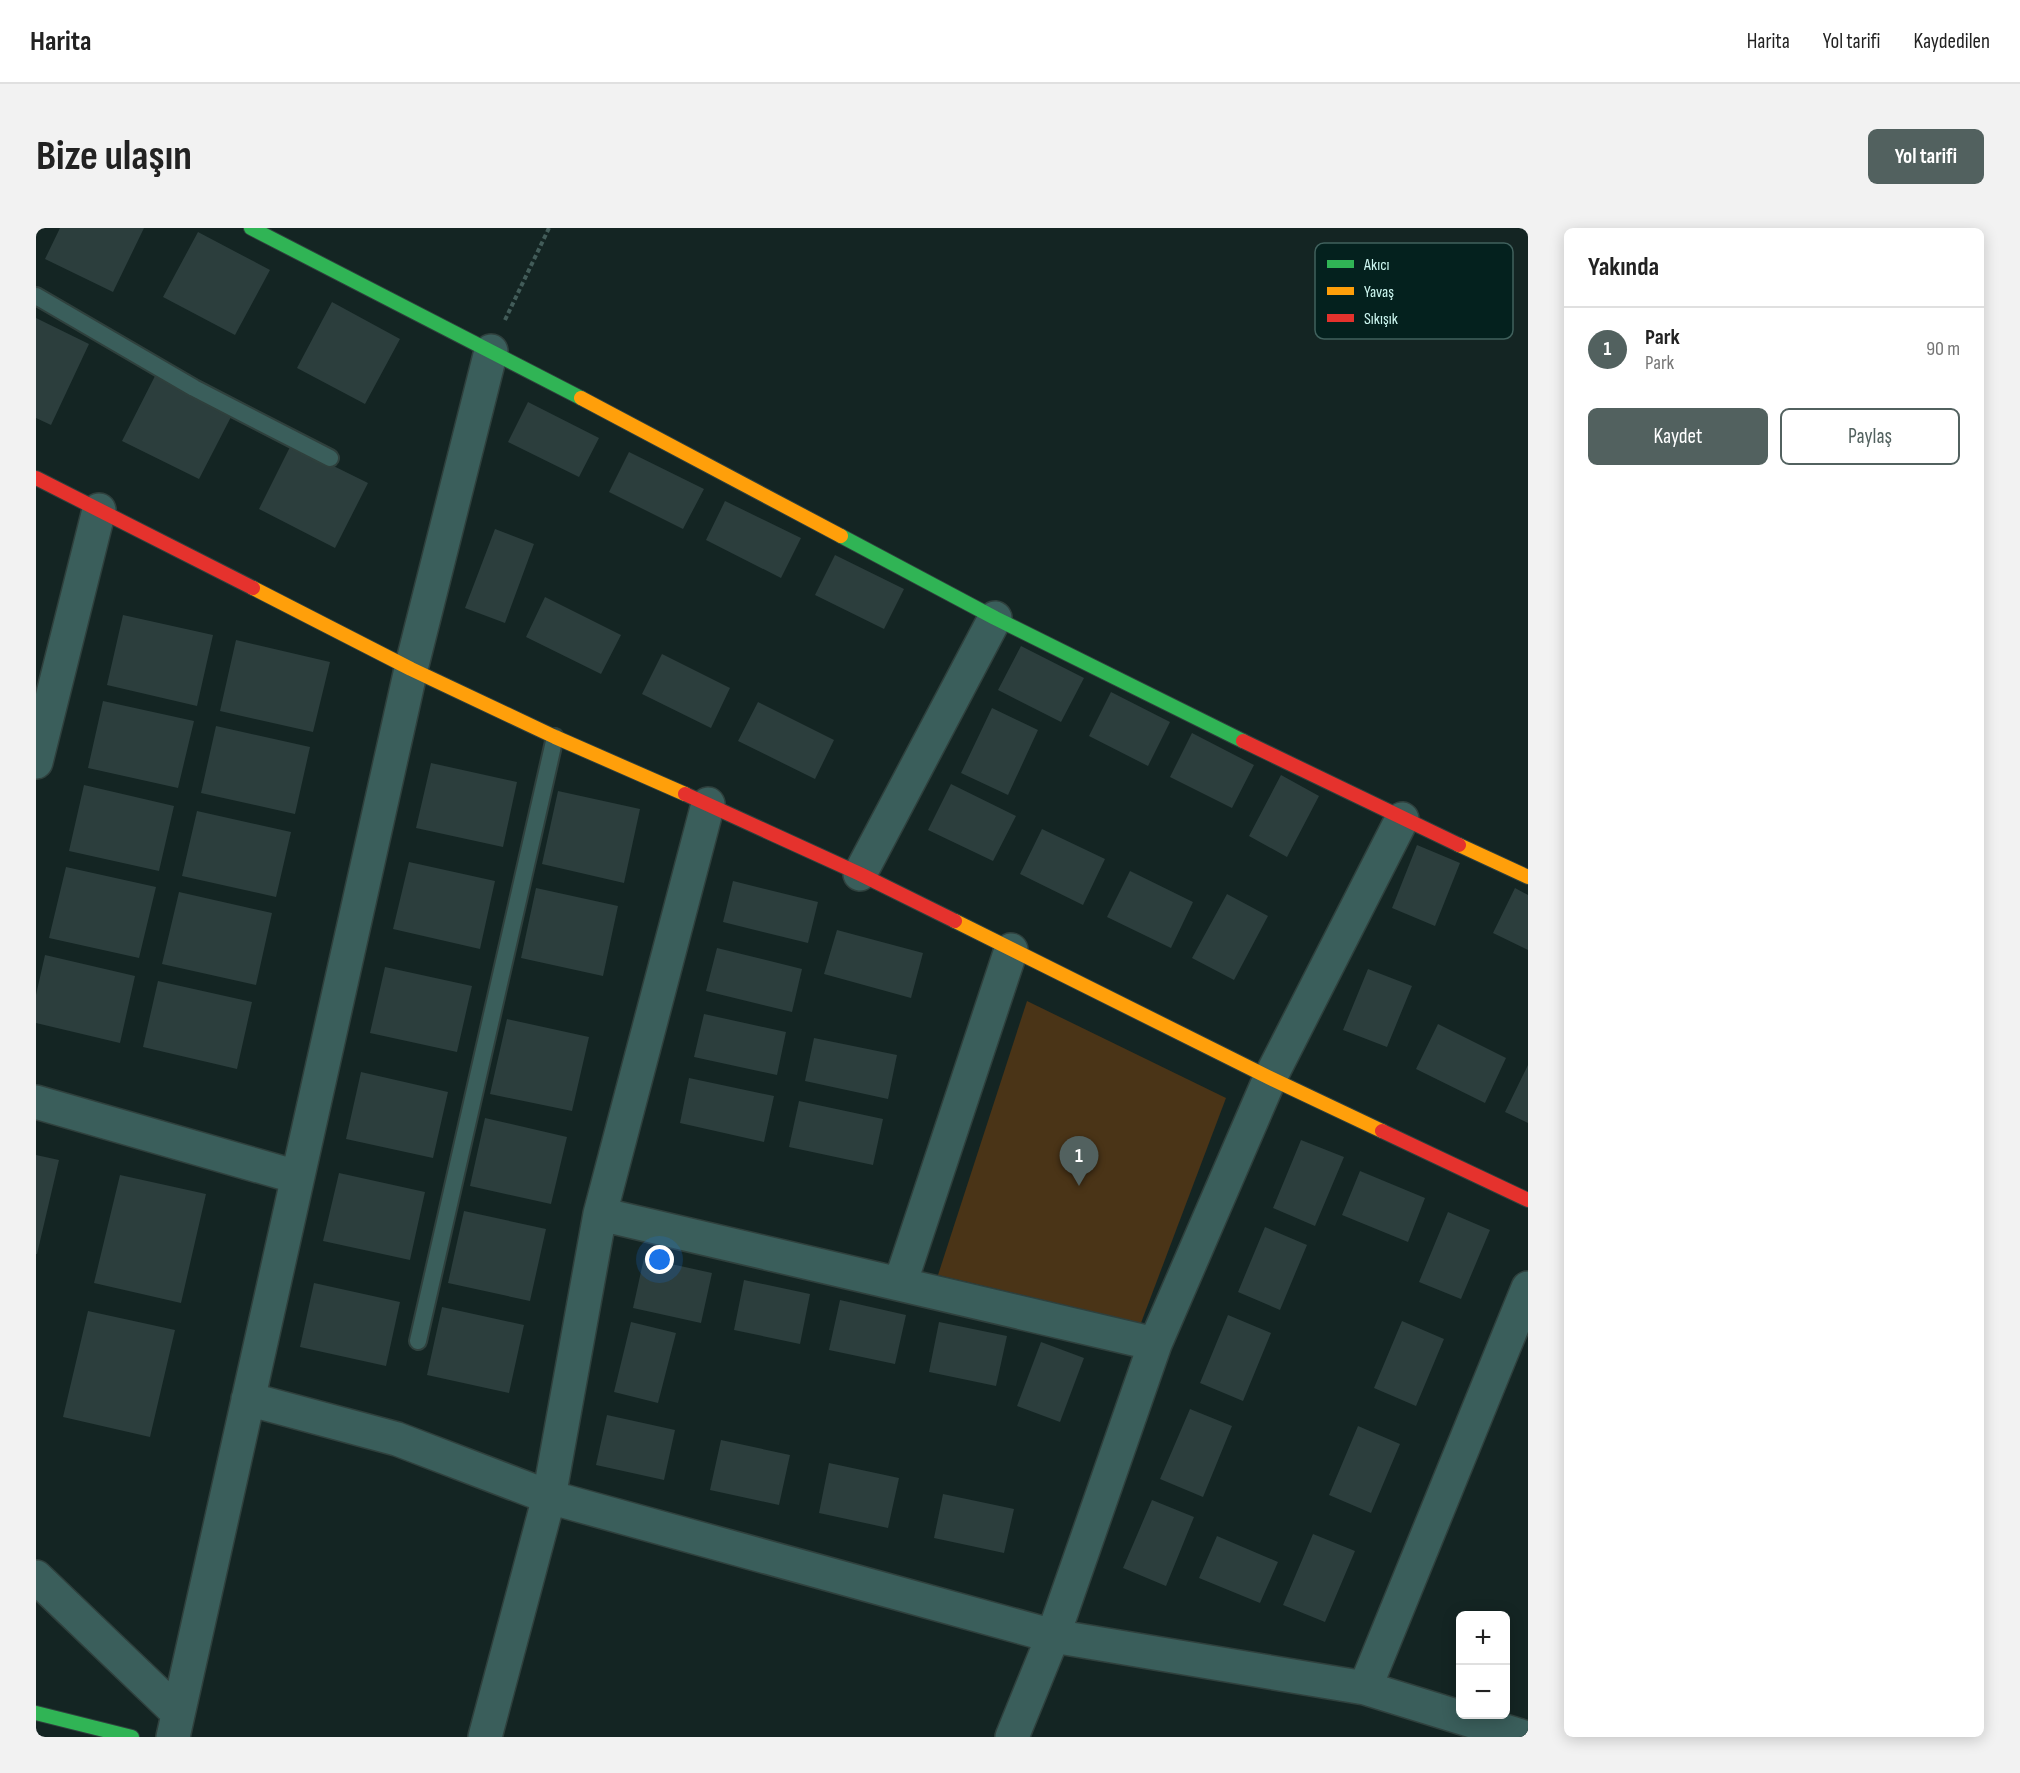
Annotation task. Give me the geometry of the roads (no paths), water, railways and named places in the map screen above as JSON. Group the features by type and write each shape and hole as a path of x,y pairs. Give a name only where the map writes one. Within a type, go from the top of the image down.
{"street":[{"path":"251,228 491,351 995,618 1402,819 1528,877"},
{"path":"175,1725 411,669 491,351"},
{"path":"36,478 411,669 555,737 860,874 1270,1078 1528,1200"},
{"path":"36,762 99,510"},
{"path":"860,874 995,618"},
{"path":"485,1737 549,1497 600,1214 708,804"},
{"path":"1012,1737 1053,1636 1155,1344 1270,1078 1402,819"},
{"path":"900,1284 1011,950"},
{"path":"36,1102 297,1177"},
{"path":"600,1214 1155,1344"},
{"path":"1365,1688 1528,1288"},
{"path":"248,1400 397,1439 549,1497 1053,1636 1365,1688 1524,1737"},
{"path":"36,1577 175,1725"},
{"path":"36,1713 132,1737"}],"lane":[{"path":"36,296 194,388 330,458"},
{"path":"418,1341 555,737"}],"place":[{"name":"Park","path":"1079,1186"}]}
